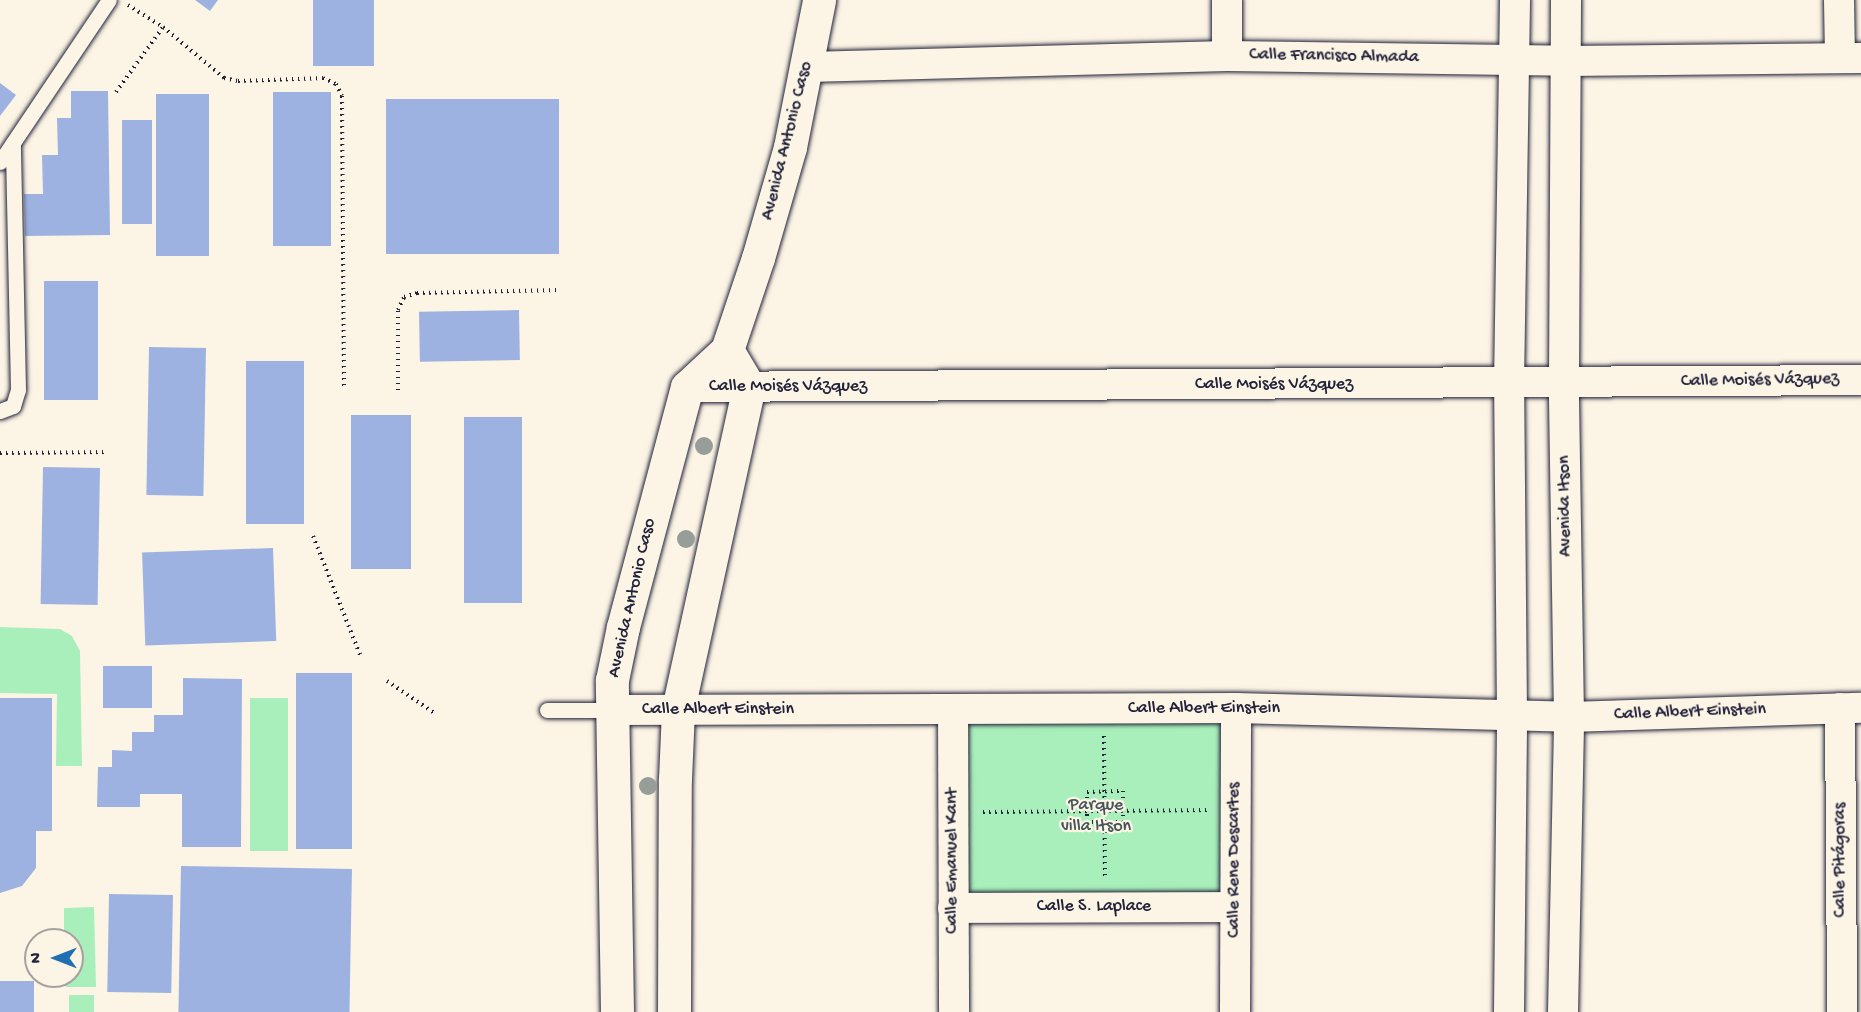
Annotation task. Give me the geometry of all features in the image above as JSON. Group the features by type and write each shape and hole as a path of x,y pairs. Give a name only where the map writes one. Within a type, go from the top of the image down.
{"street":[{"name":"Avenida Antonio Caso","path":"617,1012 612,680 623,627 687,387 727,350 790,147 819,0"},
{"path":"1227,0 1227,56"},
{"path":"1509,1012 1512,715 1509,384 1516,59 1515,0"},
{"name":"Avenida Itson","path":"1563,1012 1569,717 1564,383 1568,61 1566,0"},
{"path":"1839,0 1850,57"},
{"name":"Calle Francisco Almada","path":"807,67 1227,56 1568,61 1850,57"},
{"path":"674,1012 675,779 678,710 749,387 727,350"},
{"name":"Calle Moisés Vázquez","path":"687,387 1509,384 1861,380"},
{"name":"Calle Albert Einstein","path":"611,710 1236,708 1569,717 1851,708"},
{"name":"Calle Rene Descartes","path":"1235,1012 1236,708"},
{"name":"Calle Pitágoras","path":"1842,1012 1851,910 1851,708"},
{"name":"Calle Emanuel Kant","path":"952,710 954,1012"},
{"name":"Calle S. Laplace","path":"953,908 1235,907"}],"lane":[{"path":"0,162 109,0"},
{"path":"0,411 13,406 18,390 13,143"},
{"name":"Calle Albert Einstein","path":"547,710 611,710"}],"path":[{"path":"120,0 163,27 224,78 238,81 322,78 336,84 342,96 344,389"},
{"path":"116,92 163,27"},
{"path":"398,390 398,310 404,297 417,293 558,290"},
{"path":"0,453 108,452"},
{"path":"313,536 360,655"},
{"path":"387,681 436,714"},
{"path":"1104,732 1105,880"},
{"path":"1123,791 1123,822 1087,822 1087,792 1105,792 1123,791"},
{"path":"982,800 983,823"},
{"path":"983,812 1087,809 1217,810"}],"green space":[{"path":"0,627 60,629 72,636 80,651 82,766 56,766 57,694 0,693"},
{"path":"250,698 288,698 288,851 250,851"},
{"name":"Parque villa Itson","path":"969,722 1223,722 1223,910 969,910"},
{"path":"94,907 96,987 84,987 84,928 64,928 64,908"},
{"path":"69,995 94,995 94,1012 69,1012"}],"building":[{"path":"195,0 218,0 210,11"},
{"path":"313,0 374,0 374,66 313,66"},
{"path":"0,83 16,95 0,116"},
{"path":"71,91 108,91 110,235 25,236 24,194 43,194 42,155 58,155 57,118 71,118"},
{"path":"273,92 331,92 331,246 273,246"},
{"path":"156,94 209,94 209,256 156,256"},
{"path":"386,99 559,99 559,254 386,254"},
{"path":"122,120 152,120 152,224 122,224"},
{"path":"44,281 98,281 98,400 44,400"},
{"path":"519,310 520,360 420,362 419,312"},
{"path":"149,347 206,348 203,496 146,495"},
{"path":"246,361 304,361 304,524 246,524"},
{"path":"351,415 411,415 411,569 351,569"},
{"path":"464,417 522,417 522,603 464,603"},
{"path":"43,467 100,468 98,605 41,604"},
{"path":"273,548 276,641 145,646 142,553"},
{"path":"103,666 152,666 152,708 103,708"},
{"path":"296,673 352,673 352,849 296,849"},
{"path":"183,678 242,679 241,847 182,847 182,794 140,794 140,807 97,807 98,767 112,767 112,750 132,751 132,732 154,732 154,715 183,715"},
{"path":"0,698 52,698 52,831 36,831 36,868 22,886 0,893"},
{"path":"181,866 352,869 349,1012 178,1012"},
{"path":"109,894 173,895 171,993 107,992"},
{"path":"0,981 24,981 24,988 34,988 34,1012 0,1012"}]}
